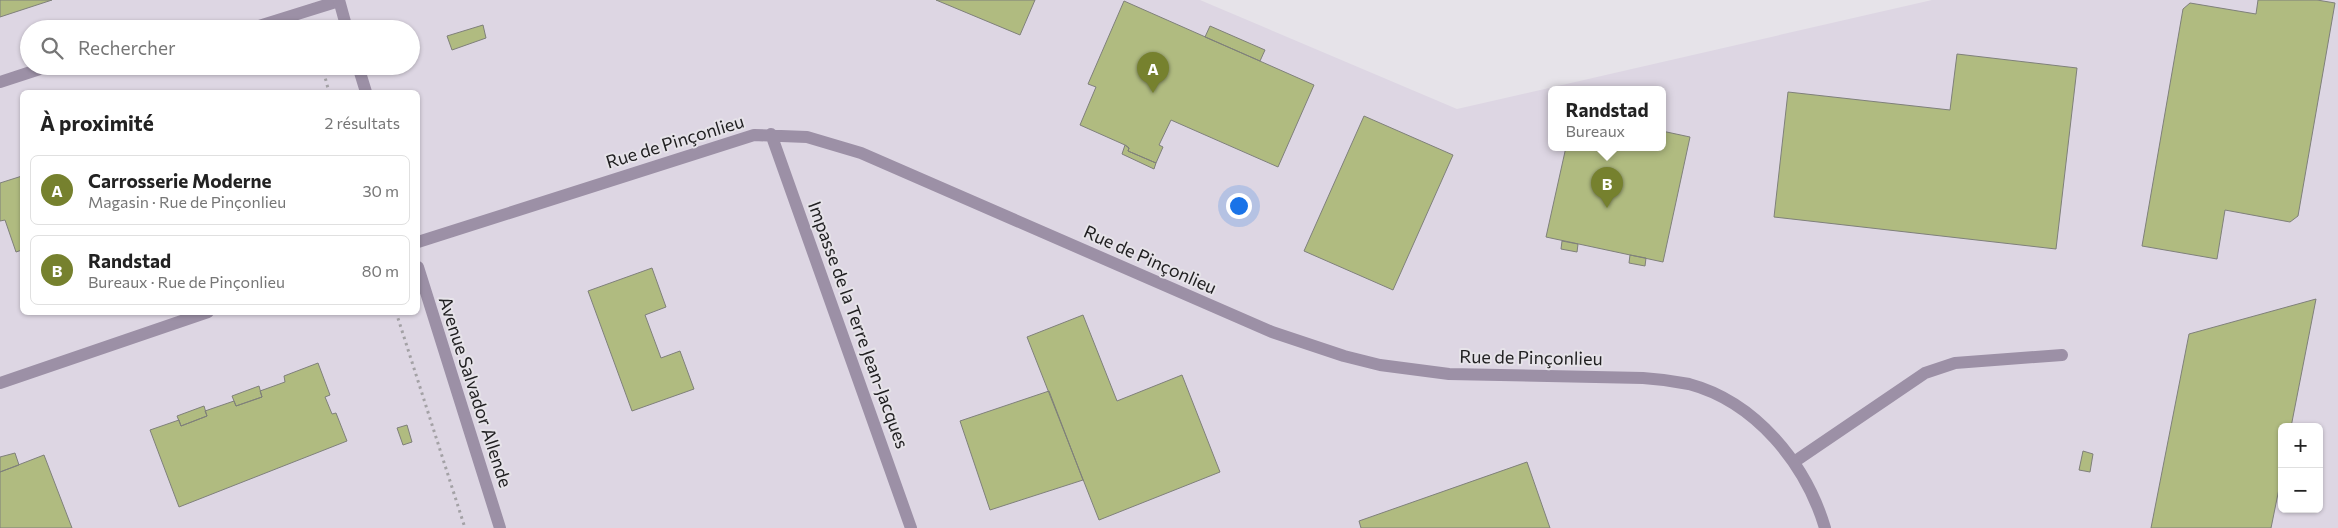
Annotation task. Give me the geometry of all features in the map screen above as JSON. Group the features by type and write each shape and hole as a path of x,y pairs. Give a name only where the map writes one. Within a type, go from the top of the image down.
{"street":[{"path":"278,20 339,1 344,20"},
{"path":"0,82 21,75"},
{"path":"361,75 365,90"},
{"name":"Impasse de la Terre Jean-Jacques","path":"771,134 911,528"},
{"name":"Rue de Pinçonlieu","path":"420,241 754,135 791,134 824,140 861,153 1272,332 1344,356 1380,365 1449,374 1643,378 1690,385 1714,393 1744,412 1779,442 1794,462 1818,504 1825,528"},
{"name":"Avenue Salvador Allende","path":"420,273 500,528"},
{"path":"0,383 199,315"},
{"path":"1794,462 1925,373 1955,363 2062,354"}],"path":[{"path":"325,75 329,90"},
{"path":"397,315 464,528"}],"shaded area":[{"path":"0,0 1200,0 1457,109 1548,88 1548,151 1666,151 1666,86 1557,86 1932,0 2338,0 2338,528 0,528"}],"building":[{"path":"0,0 52,0 0,17"},
{"path":"936,0 1035,0 1020,35"},
{"path":"2258,0 2317,0 2335,3 2298,216 2290,222 2225,210 2217,259 2142,246 2183,9 2190,3 2256,14"},
{"path":"1124,1 1314,85 1278,167 1171,120 1159,145 1163,147 1156,163 1128,151 1129,148 1125,145 1080,125 1096,87 1088,84"},
{"path":"483,25 486,38 452,50 447,36"},
{"path":"1210,26 1265,50 1260,61 1205,37"},
{"path":"1957,54 2077,68 2056,249 1774,217 1788,92 1950,110"},
{"path":"1364,116 1453,155 1393,290 1304,251"},
{"path":"1666,132 1690,137 1663,262 1546,237 1565,151 1666,151"},
{"path":"1125,145 1129,148 1128,151 1156,163 1154,169 1122,154"},
{"path":"20,177 20,251 16,252 5,220 0,221 0,183"},
{"path":"1562,241 1578,244 1577,252 1561,249"},
{"path":"1630,255 1646,258 1645,266 1629,263"},
{"path":"652,268 666,307 645,315 661,358 680,351 694,389 632,411 588,291"},
{"path":"2316,299 2292,423 2278,423 2278,494 2271,528 2151,528 2189,334"},
{"path":"1083,315 1117,401 1182,375 1220,472 1099,520 1027,337"},
{"path":"318,363 330,395 325,397 332,414 336,413 347,441 179,507 150,430 179,420 181,426 207,416 205,411 234,401 236,406 262,397 260,391 285,382 284,376"},
{"path":"259,386 262,397 236,406 232,396"},
{"path":"1049,391 1083,480 990,510 960,421"},
{"path":"204,406 207,416 181,426 177,416"},
{"path":"407,425 412,442 403,445 397,428"},
{"path":"2083,451 2093,454 2090,472 2079,470"},
{"path":"15,453 19,465 0,472 0,457"},
{"path":"44,455 72,528 0,528 0,472"},
{"path":"1527,462 1550,528 1361,528 1359,521"}],"place":[{"name":"Carrosserie Moderne","path":"1153,93"},
{"name":"Randstad","path":"1607,208"}]}
